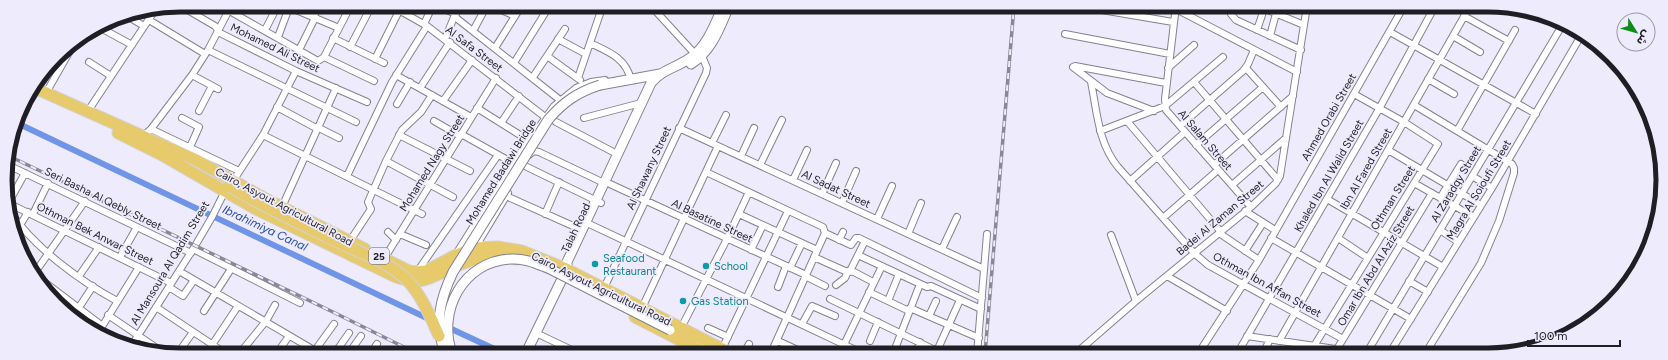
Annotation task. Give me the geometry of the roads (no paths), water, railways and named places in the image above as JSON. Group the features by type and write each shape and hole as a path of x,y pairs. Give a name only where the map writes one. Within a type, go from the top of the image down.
{"highway":[{"path":"38,90 88,111 147,132 166,146 176,157 227,190 380,262 398,272 419,295 439,336"},
{"name":"Cairo, Asyout Agricultural Road","path":"35,95 164,156 227,190 266,215 396,277 417,281 428,279 477,257 509,253"},
{"name":"Cairo, Asyout Agricultural Road","path":"227,190 282,207 409,271 417,272 430,269 454,256 475,248 487,247 509,253 533,255 694,348"},
{"name":"Cairo, Asyout Agricultural Road","path":"564,274 604,288 642,308 676,329 715,348"}],"main road":[{"path":"698,55 720,12"},
{"path":"658,78 685,61 698,55 714,38 726,12"},
{"name":"Mohamed Badawi Bridge","path":"443,348 439,336 439,321 444,295 453,272 548,120 556,110 571,98 588,89 631,78 658,78"},
{"name":"Talah Road","path":"607,184 617,154 641,103 658,78"},
{"name":"Talah Road","path":"529,348 564,274 567,262 599,201 658,78"},
{"path":"450,348 447,334 447,324 456,293 471,276 482,268 492,263 511,259 530,261 550,269 676,329"}],"street":[{"name":"Mohamed Ali Street","path":"191,12 215,26 220,33 296,71 367,102"},
{"path":"228,12 207,52 192,75 147,132 190,147 239,171"},
{"path":"233,12 318,61 324,57 347,12"},
{"path":"265,30 274,12"},
{"path":"278,37 286,12"},
{"path":"302,12 339,28"},
{"path":"299,50 316,12"},
{"path":"350,47 368,12"},
{"path":"375,59 399,12"},
{"name":"Al Safa Street","path":"407,12 448,41 545,117"},
{"path":"347,176 396,75 426,25 431,12"},
{"path":"449,12 455,15 560,100"},
{"path":"420,88 448,41 456,12"},
{"path":"473,31 485,12"},
{"path":"506,12 515,16"},
{"path":"494,48 518,12"},
{"path":"514,63 546,12"},
{"path":"578,78 601,12"},
{"path":"657,12 698,55"},
{"path":"1114,12 1173,22"},
{"name":"Al Salam Street","path":"1175,12 1166,83 1165,106 1168,114 1251,207"},
{"path":"1183,12 1297,72"},
{"path":"1231,12 1233,18 1301,50"},
{"path":"1258,30 1261,12"},
{"path":"1272,12 1304,25"},
{"name":"Badei Al Zaman Street","path":"1082,348 1136,301 1271,190 1278,180 1301,50 1306,12"},
{"name":"Ahmed Orabi Street","path":"1204,348 1259,260 1401,12"},
{"name":"Khaled Ibn Al Walid Street","path":"1242,348 1247,336 1380,109 1432,12"},
{"name":"Ibn Al Fared Street","path":"1279,341 1466,12"},
{"path":"88,111 153,14"},
{"path":"1270,36 1276,14"},
{"path":"1464,16 1509,41"},
{"path":"132,19 144,26"},
{"path":"149,20 207,52 288,88 356,122"},
{"name":"Al Zaradqy Street","path":"1370,348 1560,28"},
{"path":"532,78 564,29"},
{"path":"104,30 132,45"},
{"path":"1457,131 1515,30"},
{"path":"1390,32 1536,114"},
{"path":"1065,34 1170,54"},
{"path":"1453,36 1480,52"},
{"path":"334,38 384,64"},
{"path":"558,39 586,54"},
{"name":"Magra Al Soioufi Street","path":"1393,348 1492,188 1579,39"},
{"path":"454,256 528,140 560,100 576,88 586,84 631,78 629,70 620,59 590,43"},
{"path":"1168,68 1194,45"},
{"path":"1180,126 1246,68 1254,50"},
{"path":"46,93 67,55"},
{"name":"Al Shawany Street","path":"604,288 707,71 698,55"},
{"path":"547,56 586,84"},
{"path":"324,57 374,81"},
{"path":"1100,131 1165,106 1223,57"},
{"path":"444,101 472,60"},
{"path":"89,62 111,76"},
{"path":"1154,111 1112,95 1091,82 1073,68 1075,66 1166,83"},
{"path":"1246,68 1281,107"},
{"name":"Al Mansoura Al Qadim Street","path":"134,341 192,251 227,190 263,135 296,71"},
{"path":"192,75 215,87 199,111"},
{"path":"396,75 472,117"},
{"name":"Mohamed Nagy Street","path":"384,259 496,78"},
{"path":"1428,79 1454,94"},
{"path":"397,104 410,82"},
{"name":"Othman Ibn Affan Street","path":"1091,82 1100,131 1107,152 1194,253 1208,265 1343,339"},
{"path":"1194,82 1278,180"},
{"path":"1196,145 1263,87"},
{"path":"282,207 304,155 336,88"},
{"name":"Othman Street","path":"1314,346 1437,143 1404,122 1354,94"},
{"path":"350,241 371,209 368,202 399,135 421,112 432,95"},
{"path":"500,123 519,96"},
{"path":"1163,218 1190,195 1244,139 1293,96"},
{"path":"584,118 641,103"},
{"path":"1414,105 1508,161 1514,168 1514,173 1491,242 1469,283 1429,348"},
{"path":"278,107 339,138"},
{"path":"477,108 528,140"},
{"path":"642,308 706,172 726,115"},
{"path":"182,118 199,127 190,147"},
{"path":"760,165 782,120"},
{"path":"434,121 513,163"},
{"path":"1127,121 1220,233 1259,260"},
{"path":"556,122 617,154"},
{"name":"Al Sadat Street","path":"679,128 984,269"},
{"path":"741,156 754,128"},
{"path":"1130,180 1185,132"},
{"path":"263,135 422,214"},
{"path":"399,135 470,171"},
{"path":"1232,185 1286,138"},
{"path":"793,180 807,150"},
{"path":"1388,150 1481,205"},
{"name":"Al Basatine Street","path":"523,165 532,152 536,151 684,218 805,275 825,286"},
{"path":"417,272 498,154"},
{"path":"386,161 453,197"},
{"path":"822,194 836,163"},
{"path":"1440,198 1461,164"},
{"path":"475,248 523,165 599,201"},
{"name":"Seri Basha Al Qebly Street","path":"12,167 137,227 231,269 300,303"},
{"path":"706,172 824,228 823,231 825,233 805,275 774,348"},
{"path":"842,203 856,172"},
{"path":"12,196 25,173"},
{"path":"1472,176 1492,188"},
{"path":"545,214 559,182"},
{"path":"48,183 30,213 19,224 49,254 92,286 117,301"},
{"path":"1414,183 1474,216"},
{"path":"877,219 892,186"},
{"path":"676,329 706,279 749,192"},
{"name":"Omar Ibn Abd Al Aziz Street","path":"1338,348 1432,193"},
{"path":"506,196 545,214 586,226 626,241 852,348"},
{"path":"1327,199 1443,267"},
{"path":"37,268 49,254 85,201"},
{"path":"908,234 922,203"},
{"name":"Othman Bek Anwar Street","path":"14,206 139,267 170,285 183,296 194,280"},
{"path":"724,348 746,298 788,211"},
{"path":"1245,211 1275,230"},
{"path":"739,214 817,250"},
{"path":"942,249 957,217"},
{"path":"1245,251 1263,222"},
{"path":"751,250 763,225"},
{"path":"120,257 137,227"},
{"path":"1440,230 1458,242"},
{"path":"388,232 398,237 426,245"},
{"path":"839,240 843,232"},
{"path":"825,233 851,245 858,238 982,298"},
{"path":"978,348 987,234"},
{"path":"1111,235 1136,301"},
{"path":"1271,238 1411,319"},
{"path":"1338,238 1368,258"},
{"path":"836,285 845,278 865,241"},
{"path":"778,287 802,243"},
{"path":"79,276 99,247"},
{"path":"858,255 920,284 981,309"},
{"path":"814,257 873,282"},
{"path":"842,348 882,266"},
{"path":"60,298 79,308 101,325 139,267"},
{"path":"204,311 231,269"},
{"path":"179,271 266,321 308,348"},
{"path":"888,301 899,274"},
{"path":"929,287 934,275"},
{"path":"1167,276 1227,311"},
{"path":"1409,281 1428,292"},
{"path":"895,348 920,284"},
{"path":"76,312 92,286"},
{"path":"869,292 979,338"},
{"path":"830,299 930,348"},
{"path":"941,348 960,300"},
{"path":"929,316 936,302"},
{"path":"245,348 266,321 275,305"},
{"path":"212,345 238,306"},
{"path":"802,324 812,306 835,316"},
{"path":"156,307 216,348"},
{"path":"108,315 152,346"},
{"path":"870,341 878,322"},
{"path":"319,348 334,324"},
{"path":"708,328 728,337"},
{"path":"182,348 193,332"},
{"path":"339,348 349,333"},
{"path":"536,333 566,348"},
{"path":"281,348 289,336"},
{"path":"353,348 361,336"},
{"path":"1247,336 1329,348"},
{"path":"1266,348 1270,340"},
{"path":"778,341 791,348"},
{"path":"918,348 920,342"},
{"path":"375,348 377,344"},
{"path":"747,348 749,344"}],"waterway":[{"name":"Ibrahimiya Canal","path":"21,125 431,320"},
{"name":"Ibrahimiya Canal","path":"445,326 492,348"}],"railway":[{"path":"986,348 1014,12"},
{"path":"13,158 406,348"}],"place":[{"name":"Seafood Restaurant","path":"595,264"},
{"name":"School","path":"706,266"},
{"name":"Gas Station","path":"683,301"}]}
